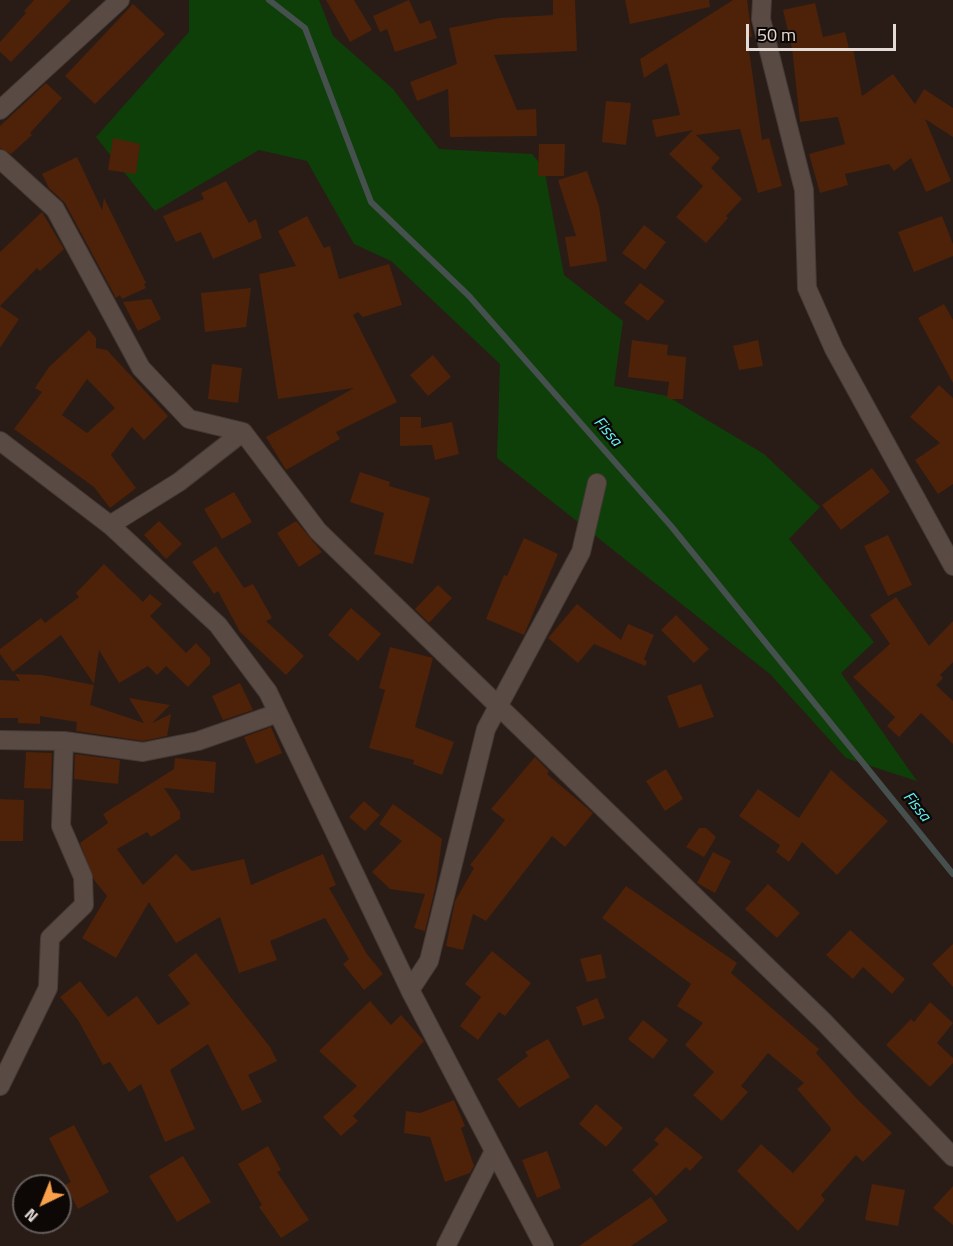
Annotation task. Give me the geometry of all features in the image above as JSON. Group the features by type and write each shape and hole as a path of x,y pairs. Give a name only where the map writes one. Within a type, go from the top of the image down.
{"street":[{"path":"0,110 120,0"},
{"path":"762,0 761,19 804,190 807,288 834,349 953,566"},
{"path":"0,159 55,209 141,368 189,418 243,432 318,531 823,1021 953,1157"},
{"path":"110,525 179,482 243,432"},
{"path":"0,441 110,525 218,625 268,692 410,990 544,1246"},
{"path":"410,990 429,961 486,729 581,552 597,483"},
{"path":"0,740 64,741 143,752 198,741 278,713"},
{"path":"0,1086 48,988 50,938 84,905 83,877 61,826 64,741"},
{"path":"446,1246 494,1151"}],"green space":[{"path":"189,0 319,0 333,36 393,89 439,149 532,154 544,168 564,275 623,321 614,386 667,396 764,454 820,507 789,539 874,642 841,673 917,781 846,758 770,674 497,458 500,364 391,261 354,244 307,161 259,150 155,211 96,137 189,32"}],"building":[{"path":"34,0 71,0 11,62 0,52 0,42 26,13 24,11"},
{"path":"326,0 354,0 372,30 350,42"},
{"path":"409,0 420,24 430,20 437,38 395,52 387,29 380,32 373,16"},
{"path":"553,0 575,0 577,51 494,55 517,110 536,109 537,136 450,137 448,89 417,101 410,82 457,64 449,28 500,18 553,15"},
{"path":"625,0 709,0 710,7 630,24"},
{"path":"733,0 747,0 752,37 747,37 762,140 769,138 782,186 758,193 740,129 696,135 720,158 711,168 742,199 706,243 676,217 703,186 669,154 693,130 656,137 652,120 680,115 667,63 644,78 640,59"},
{"path":"815,3 823,37 845,32 849,49 853,48 862,96 893,74 915,104 924,89 953,108 953,137 925,119 951,181 926,192 911,158 894,171 889,164 845,174 848,185 820,193 809,154 845,144 838,117 800,122 792,48 783,10"},
{"path":"133,4 165,34 95,104 65,76"},
{"path":"46,83 62,98 30,133 32,135 11,154 0,148 0,126"},
{"path":"606,101 631,103 626,145 602,142"},
{"path":"113,138 140,144 136,174 108,170"},
{"path":"539,144 565,144 564,176 538,176"},
{"path":"77,157 102,210 104,198 146,283 144,284 146,288 122,299 120,295 116,298 65,203 49,188 42,174"},
{"path":"587,171 599,206 607,261 570,267 565,237 576,236 558,180"},
{"path":"226,181 249,223 256,219 262,238 213,259 201,232 176,242 163,216 204,199 201,193"},
{"path":"42,212 64,249 40,271 37,268 0,306 0,252"},
{"path":"307,216 324,248 330,246 339,279 389,264 402,305 363,317 358,312 353,315 397,402 336,432 340,439 286,470 266,437 354,388 278,399 259,274 296,266 278,231"},
{"path":"942,216 953,244 953,256 914,272 898,232"},
{"path":"644,225 666,242 645,270 622,253"},
{"path":"640,283 665,301 648,321 624,303"},
{"path":"251,288 246,327 205,332 201,293"},
{"path":"151,299 161,319 138,331 123,302"},
{"path":"944,304 953,320 953,383 918,318"},
{"path":"0,306 19,319 0,348"},
{"path":"89,330 96,338 96,348 107,350 168,416 144,440 132,427 111,455 136,488 110,508 94,487 14,429 42,392 35,388 49,367","holes":["87,379 115,408 87,433 62,415"]},
{"path":"632,340 668,345 667,355 686,357 683,399 667,399 669,382 628,377"},
{"path":"758,340 763,366 739,370 733,346"},
{"path":"433,355 451,377 428,396 410,375"},
{"path":"212,364 242,368 238,403 208,399"},
{"path":"939,385 953,398 953,484 938,494 915,460 940,443 910,417"},
{"path":"400,417 421,417 421,428 452,422 459,454 435,460 432,445 400,446"},
{"path":"872,468 890,492 841,530 822,505"},
{"path":"360,472 390,482 389,486 430,498 413,564 374,554 384,513 350,502"},
{"path":"234,492 252,522 222,539 204,509"},
{"path":"159,521 182,544 166,559 144,535"},
{"path":"296,521 322,552 299,567 277,533"},
{"path":"888,535 912,585 888,596 864,546"},
{"path":"524,538 558,554 524,635 486,619 504,575 507,576"},
{"path":"216,546 244,588 253,584 272,618 266,621 304,656 286,675 240,632 218,591 214,594 192,562"},
{"path":"104,564 143,602 150,594 162,604 150,616 186,653 196,643 210,658 210,664 188,687 166,666 157,675 148,666 119,683 99,650 94,684 61,635 13,672 0,654 0,649 41,618 45,623 79,597 76,593"},
{"path":"438,585 452,598 429,623 415,609"},
{"path":"896,597 929,646 953,621 953,662 940,675 943,678 936,685 953,701 953,744 921,713 899,737 887,726 895,717 853,677 890,644 870,615"},
{"path":"577,604 621,640 628,624 654,635 644,659 647,662 645,666 594,644 578,663 548,638"},
{"path":"351,608 381,634 358,661 328,635"},
{"path":"676,615 709,649 694,663 661,630"},
{"path":"390,647 433,658 415,727 454,742 442,775 413,764 414,760 369,748 385,690 379,688"},
{"path":"15,674 42,675 94,685 90,705 144,723 129,698 170,705 152,723 171,714 167,736 143,741 76,731 77,722 40,716 40,724 18,723 18,718 0,718 0,680 20,681"},
{"path":"240,683 253,710 223,720 212,696"},
{"path":"701,684 714,717 679,728 667,696"},
{"path":"271,727 282,753 256,764 244,737"},
{"path":"26,752 52,753 51,789 24,788"},
{"path":"75,754 120,760 118,784 74,779"},
{"path":"535,757 549,771 547,774 593,813 565,847 552,836 486,921 473,914 463,950 446,946 455,901 474,868 470,865 505,820 491,809"},
{"path":"175,758 216,762 214,793 164,788 180,812 180,819 151,837 147,832 117,849 143,885 176,854 192,871 244,859 251,885 323,854 336,885 329,888 367,954 383,974 364,990 343,964 349,959 325,918 270,941 277,960 239,973 220,917 176,943 149,902 116,958 82,938 107,896 94,880 80,843 108,823 103,814 174,769"},
{"path":"666,769 683,799 665,811 646,781"},
{"path":"831,770 888,821 837,875 802,842 789,862 776,852 780,845 739,816 758,789 799,818"},
{"path":"0,799 24,800 23,841 0,841"},
{"path":"364,801 380,815 365,831 349,817"},
{"path":"393,804 442,839 436,884 425,931 414,928 425,894 390,889 372,872 402,841 379,824"},
{"path":"699,828 706,828 716,837 704,857 686,847"},
{"path":"713,852 731,861 715,893 697,883"},
{"path":"768,884 800,913 777,938 745,909"},
{"path":"626,886 737,963 731,973 819,1049 816,1053 857,1099 892,1133 863,1162 856,1155 821,1195 825,1200 798,1231 737,1171 761,1144 793,1173 831,1130 830,1127 797,1089 804,1083 768,1053 741,1086 748,1092 722,1121 693,1095 714,1072 685,1045 703,1023 677,1006 691,984 602,918"},
{"path":"850,930 905,979 892,994 863,967 853,979 826,955"},
{"path":"953,944 953,987 932,964"},
{"path":"492,951 531,983 505,1016 499,1012 478,1040 460,1026 481,997 465,984"},
{"path":"196,953 270,1047 277,1061 248,1075 262,1102 242,1111 208,1044 170,1070 195,1129 165,1142 141,1084 129,1092 110,1062 103,1065 78,1020 60,997 80,981 108,1017 137,996 158,1025 190,1004 168,975"},
{"path":"601,954 606,978 587,982 580,959"},
{"path":"597,998 605,1018 583,1026 576,1007"},
{"path":"370,1001 391,1025 401,1015 424,1041 353,1116 358,1121 341,1136 323,1117 357,1086 319,1051"},
{"path":"930,1002 953,1023 937,1043 953,1058 953,1063 930,1087 886,1045 911,1019 914,1022"},
{"path":"643,1020 668,1040 653,1059 628,1039"},
{"path":"548,1039 570,1077 519,1108 497,1079 528,1056 525,1052"},
{"path":"454,1100 465,1126 461,1128 474,1166 470,1173 445,1182 430,1137 404,1133 406,1111 420,1113"},
{"path":"596,1104 623,1128 606,1147 579,1124"},
{"path":"74,1125 109,1192 78,1209 72,1198 72,1174 67,1174 49,1138"},
{"path":"666,1127 703,1157 690,1171 686,1167 656,1196 632,1170 659,1144 654,1140"},
{"path":"268,1146 281,1170 277,1172 309,1220 281,1238 259,1207 262,1205 238,1164"},
{"path":"547,1151 561,1188 537,1198 522,1160"},
{"path":"183,1156 211,1202 177,1222 149,1176"},
{"path":"872,1184 905,1190 898,1226 865,1220"},
{"path":"953,1186 953,1225 933,1208"},
{"path":"651,1197 668,1221 631,1246 579,1246"}],"waterway":[{"name":"Fissa","path":"269,0 305,28 371,202 469,296 671,526 953,874"}]}
